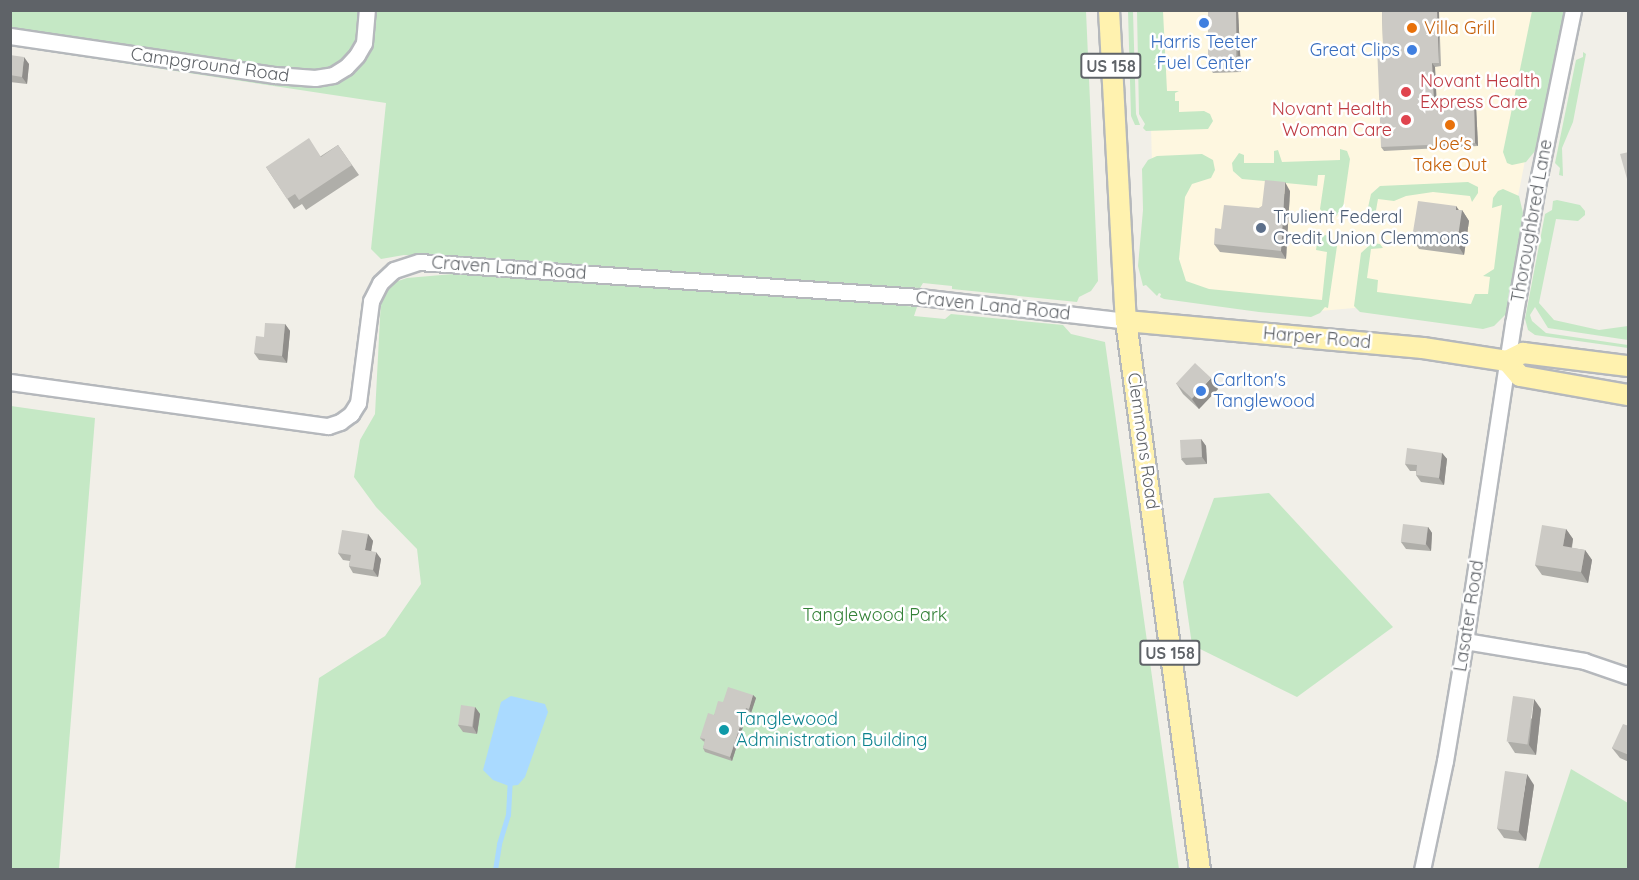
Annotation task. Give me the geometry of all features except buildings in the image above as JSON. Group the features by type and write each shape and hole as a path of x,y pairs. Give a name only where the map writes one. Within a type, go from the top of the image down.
{"main road":[{"name":"Clemmons Road","path":"1109,10 1126,321 1200,870"},
{"name":"Harper Road","path":"1126,321 1423,348 1507,361 1523,353 1629,366"},
{"name":"Harper Road","path":"1507,361 1520,376 1629,395"}],"street":[{"name":"Campground Road","path":"10,36 273,75 315,78 333,75 357,56 364,43 368,10"},
{"name":"Thoroughbred Lane","path":"1507,361 1538,182 1573,10"},
{"name":"Craven Land Road","path":"10,382 328,426 346,418 358,403 371,302 380,283 394,270 420,262 920,297 1126,321"},
{"name":"Lasater Road","path":"1422,870 1445,761 1507,361"},
{"path":"1465,641 1584,661 1629,676"}],"shaded area":[{"path":"1148,11 1554,11 1494,320 1366,307 1308,312 1155,280"}],"green space":[{"path":"10,11 1086,11 1098,281 1091,291 1079,297 1077,302 952,289 952,286 923,283 920,288 404,255 381,259 371,249 386,103 11,46"},
{"path":"1128,11 1133,11 1136,114 1140,125 1135,125 1131,116"},
{"path":"1137,11 1163,11 1167,91 1179,91 1175,93 1175,101 1179,101 1179,112 1204,111 1210,114 1213,121 1208,129 1146,131 1143,128 1145,124 1139,114"},
{"path":"1532,11 1564,11 1535,151 1526,162 1512,165 1507,163 1503,152"},
{"path":"1583,52 1586,54 1573,122 1562,148 1563,176 1559,175 1560,168 1555,163 1576,60 1583,57"},
{"path":"1340,149 1347,151 1350,159 1343,208 1336,216 1326,217 1320,209 1325,175 1318,175 1317,186 1242,179 1233,171 1232,163 1239,153 1244,155 1244,163 1274,163 1274,151 1278,150 1282,162 1340,160"},
{"path":"1202,154 1213,160 1215,170 1211,178 1192,184 1185,197 1179,259 1186,281 1209,289 1322,300 1327,252 1316,250 1318,237 1326,235 1337,246 1328,308 1325,307 1320,313 1311,317 1259,312 1164,299 1160,297 1161,294 1157,296 1146,285 1143,286 1138,266 1143,210 1142,169 1148,160 1157,156"},
{"path":"1468,182 1478,187 1478,193 1472,202 1470,196 1433,192 1406,196 1394,201 1378,199 1375,216 1387,220 1384,224 1378,225 1369,219 1367,212 1371,194 1380,186"},
{"path":"1503,189 1519,196 1523,213 1506,314 1494,326 1483,329 1360,312 1354,306 1361,253 1372,243 1380,244 1383,248 1371,249 1367,278 1378,280 1377,292 1471,304 1475,294 1488,294 1490,277 1483,276 1494,269 1502,205 1492,208 1493,198 1498,191"},
{"path":"1553,201 1580,205 1585,215 1578,221 1556,219 1539,303 1554,320 1599,330 1628,326 1628,340 1548,328 1535,307 1530,315 1532,321 1546,333 1628,345 1628,348 1535,335 1528,330 1525,319 1545,214 1552,210"},
{"name":"Tanglewood Park","path":"453,274 784,295 917,307 914,316 945,319 951,314 1063,325 1071,334 1105,342 1179,869 295,870 319,678 385,636 421,584 417,549 376,507 354,477 360,440 375,414 381,299 389,284 407,278"},
{"path":"11,406 95,418 59,869 11,869"},
{"path":"1269,493 1393,627 1297,697 1192,645 1183,582 1214,498"},
{"path":"1571,769 1628,803 1628,869 1538,869"}],"water":[{"path":"511,696 545,704 548,712 525,777 518,785 509,786 493,780 483,770 501,702"}],"waterway":[{"path":"495,870 499,844 508,815 510,782"}],"place":[{"name":"Harris Teeter Fuel Center","path":"1204,23"},
{"name":"Villa Grill","path":"1412,28"},
{"name":"Great Clips","path":"1412,50"},
{"name":"Novant Health Express Care","path":"1406,92"},
{"name":"Novant Health Woman Care","path":"1406,120"},
{"name":"Joe's Take Out","path":"1450,125"},
{"name":"Trulient Federal Credit Union Clemmons","path":"1261,228"},
{"name":"Carlton's Tanglewood","path":"1201,391"},
{"name":"Tanglewood Administration Building","path":"724,730"}]}
